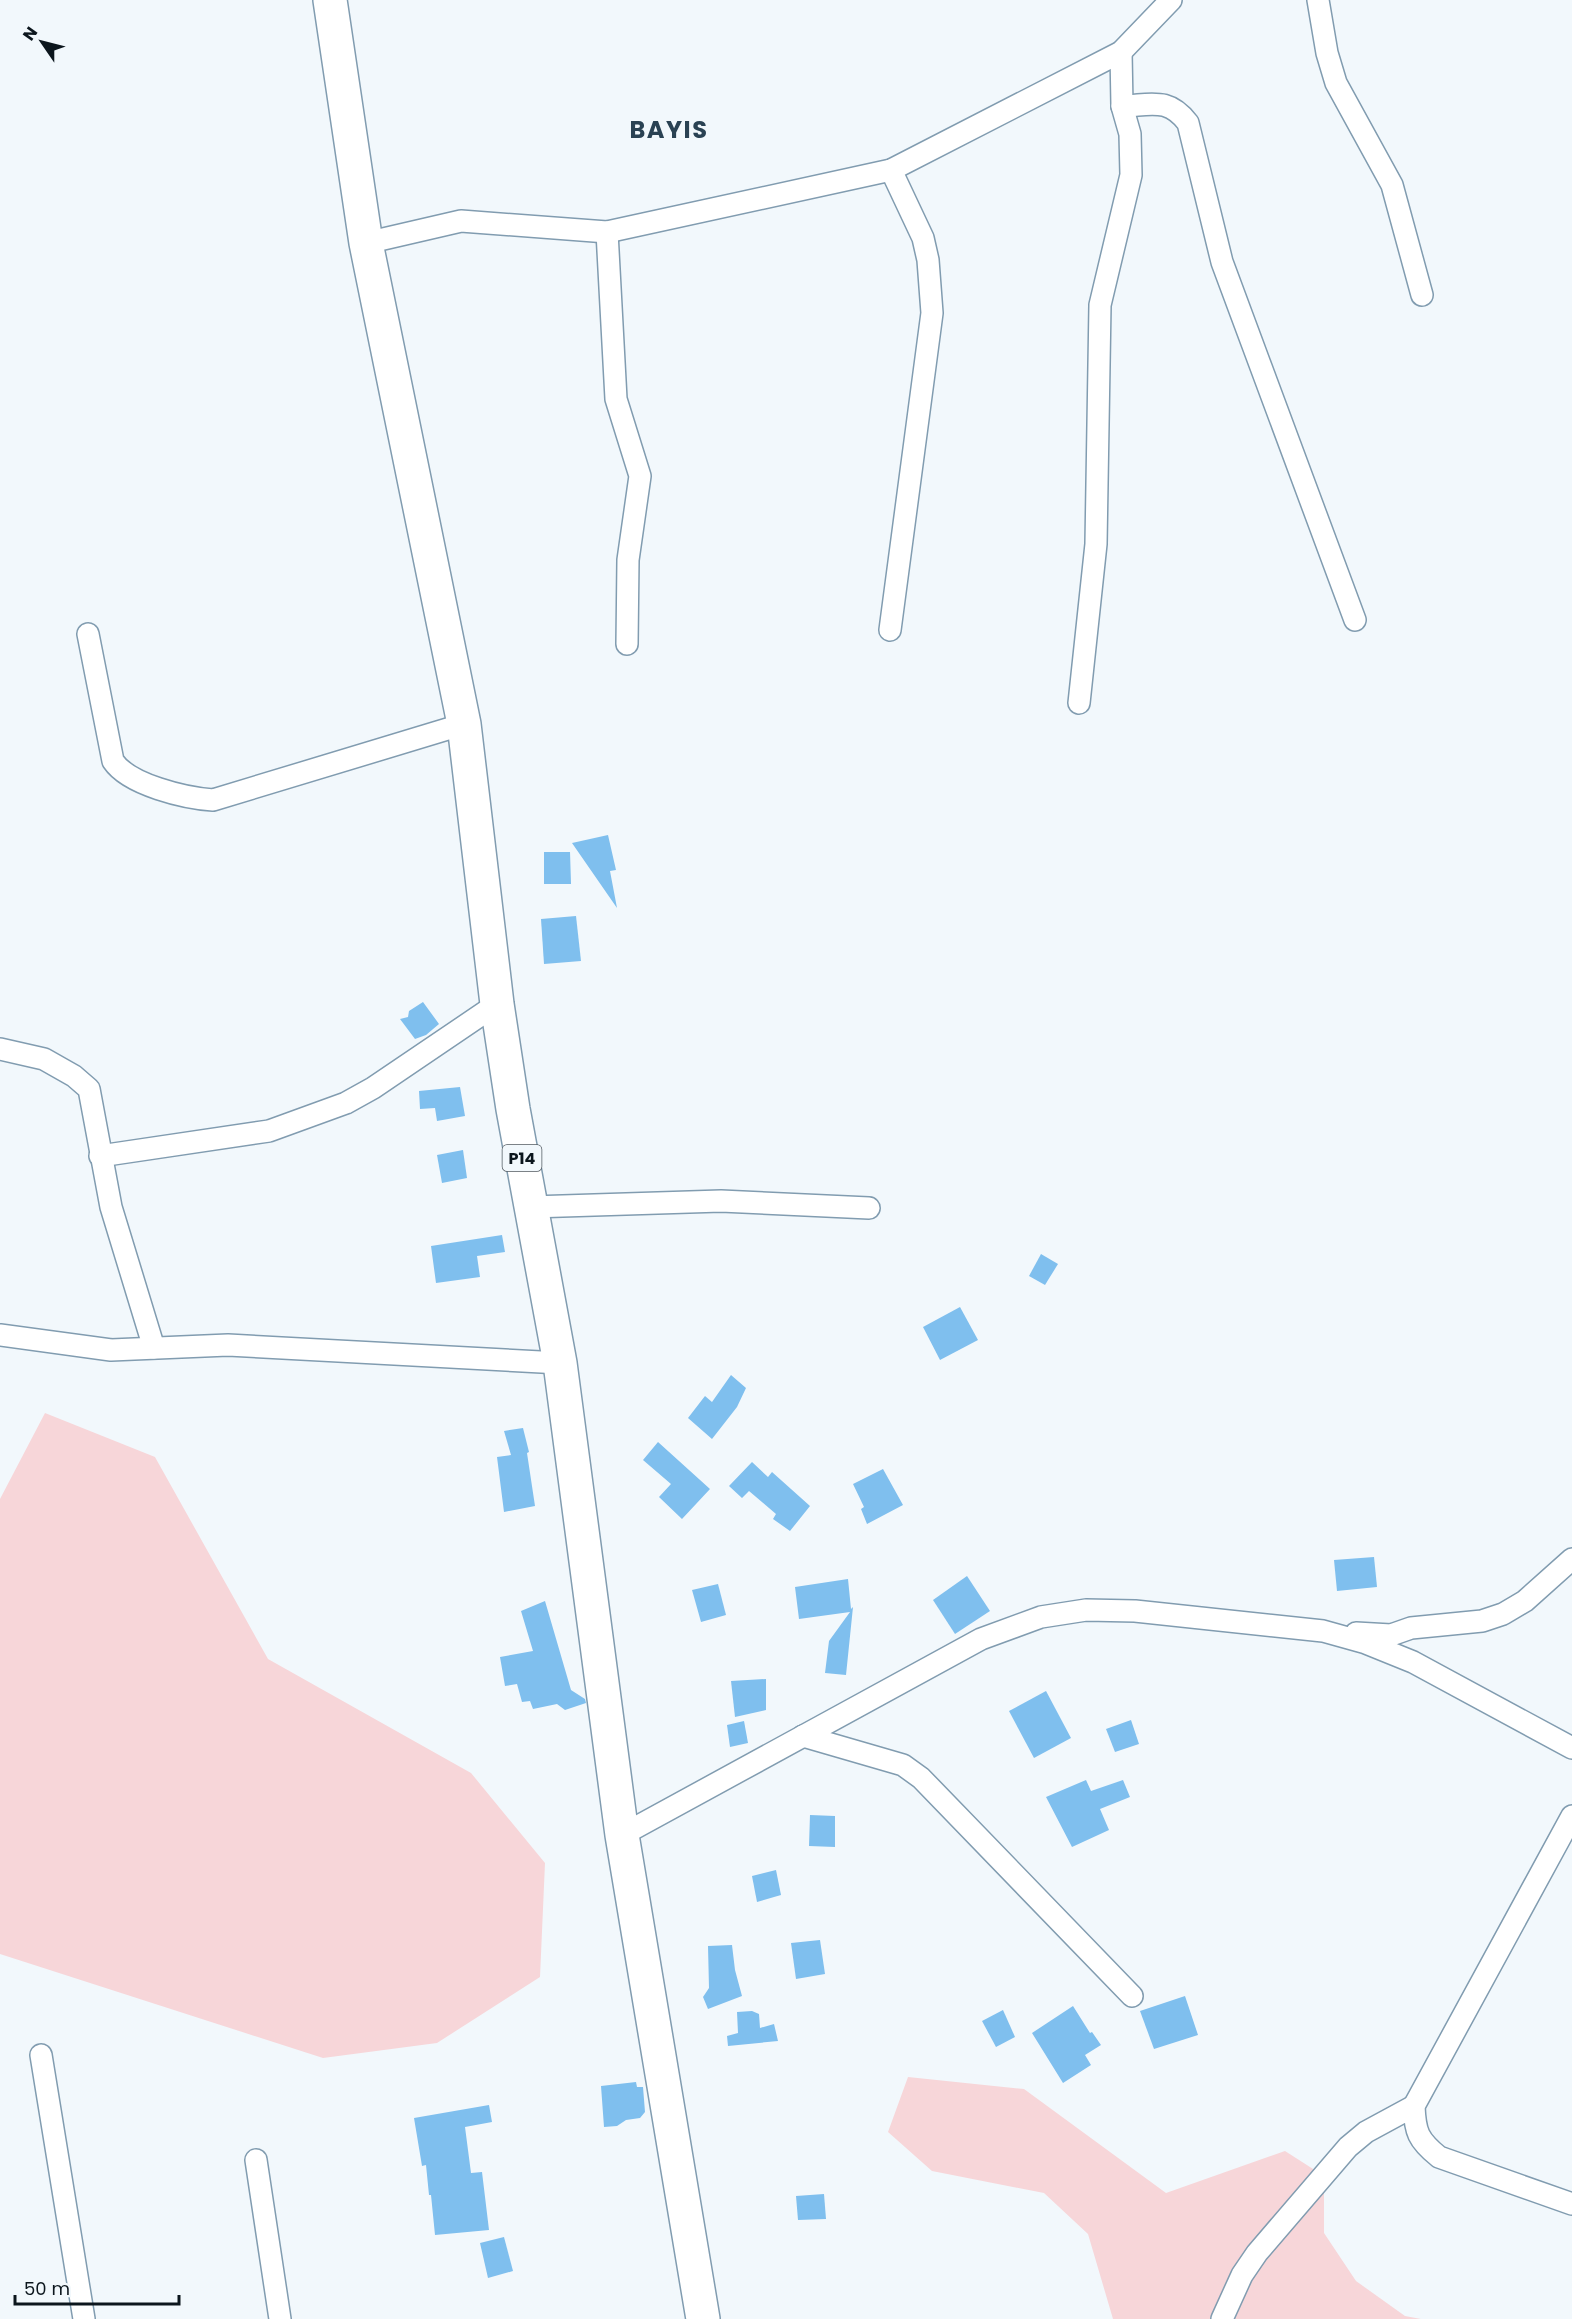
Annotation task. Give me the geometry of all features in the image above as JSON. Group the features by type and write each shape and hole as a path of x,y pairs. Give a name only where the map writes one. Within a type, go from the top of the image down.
{"main road":[{"name":"P14","path":"330,0 366,243 464,724 497,1004 560,1363 622,1836 703,2319"}],"street":[{"path":"366,243 461,221 607,232 891,170 1121,52 1172,0"},
{"path":"1318,0 1327,53 1336,83 1392,185 1422,295"},
{"path":"1079,703 1096,544 1100,305 1131,175 1130,134 1122,106 1121,52"},
{"path":"1122,106 1166,104 1179,111 1188,123 1222,262 1355,620"},
{"path":"890,630 932,313 929,269 923,238 891,170"},
{"path":"607,232 616,399 640,476 628,560 627,644"},
{"path":"88,634 113,761 116,766 131,778 194,799 213,800 464,724"},
{"path":"100,1156 269,1131 346,1103 373,1088 497,1004"},
{"path":"0,1049 44,1059 84,1083 93,1101 100,1156 111,1207 154,1348"},
{"path":"531,1207 721,1201 869,1208"},
{"path":"0,1335 111,1350 228,1345 560,1363"},
{"path":"622,1836 981,1639 1041,1617 1086,1610 1135,1611 1323,1631 1391,1635 1411,1628 1482,1621 1503,1614 1525,1601 1572,1558"},
{"path":"1323,1631 1366,1643 1413,1662 1572,1748"},
{"path":"803,1736 903,1765 921,1778 1132,1996"},
{"path":"1572,1816 1414,2106 1415,2126 1422,2143 1439,2157 1572,2204"},
{"path":"41,2055 84,2319"},
{"path":"1222,2319 1242,2275 1257,2253 1348,2147 1366,2132 1414,2106"},
{"path":"256,2160 280,2319"}],"shaded area":[{"path":"45,1413 155,1457 268,1659 471,1773 545,1863 540,1977 437,2043 323,2058 0,1954 0,1499"},
{"path":"908,2077 1024,2089 1166,2193 1285,2151 1324,2176 1324,2233 1356,2281 1405,2316 1421,2319 1113,2319 1088,2234 1044,2193 932,2171 888,2132"}],"building":[{"path":"608,835 616,870 610,871 617,908 572,843"},
{"path":"544,852 570,852 571,884 544,884"},
{"path":"576,916 581,961 544,964 541,919"},
{"path":"423,1002 439,1024 426,1035 415,1039 400,1019 408,1017 409,1011"},
{"path":"460,1087 465,1116 437,1121 435,1108 420,1109 419,1091"},
{"path":"463,1150 467,1178 442,1183 437,1155"},
{"path":"502,1235 505,1252 477,1256 480,1277 436,1283 431,1246"},
{"path":"1041,1254 1058,1264 1045,1285 1029,1276"},
{"path":"960,1307 978,1340 940,1360 923,1327"},
{"path":"731,1375 746,1388 737,1407 712,1439 688,1418 705,1396 712,1402"},
{"path":"523,1428 529,1452 527,1453 535,1506 504,1512 497,1457 511,1455 504,1431"},
{"path":"658,1442 710,1489 682,1519 659,1497 671,1484 643,1460"},
{"path":"752,1462 768,1477 772,1472 810,1506 790,1531 773,1519 776,1514 749,1491 742,1498 729,1486"},
{"path":"883,1469 903,1505 867,1524 861,1509 864,1507 853,1484"},
{"path":"1374,1557 1377,1587 1337,1591 1334,1560"},
{"path":"967,1576 990,1611 955,1634 933,1600"},
{"path":"848,1579 851,1609 853,1607 846,1675 825,1673 829,1641 850,1612 799,1619 795,1587"},
{"path":"718,1584 726,1615 701,1622 692,1590"},
{"path":"545,1601 571,1690 585,1699 586,1703 565,1710 557,1704 533,1709 530,1701 522,1702 517,1684 505,1686 500,1657 533,1651 521,1611"},
{"path":"766,1679 766,1710 735,1717 731,1681"},
{"path":"1046,1691 1071,1738 1034,1758 1009,1711"},
{"path":"1131,1720 1139,1744 1115,1752 1106,1729"},
{"path":"744,1721 748,1743 730,1747 727,1725"},
{"path":"1086,1780 1091,1791 1123,1780 1130,1797 1100,1809 1109,1830 1072,1847 1046,1797"},
{"path":"810,1815 835,1816 835,1847 809,1846"},
{"path":"776,1870 781,1895 757,1902 752,1876"},
{"path":"820,1940 825,1974 796,1979 791,1943"},
{"path":"732,1945 735,1970 742,1996 708,2009 703,1997 709,1988 708,1946"},
{"path":"1185,1996 1198,2035 1154,2049 1140,2011"},
{"path":"1073,2006 1090,2033 1092,2032 1101,2045 1085,2055 1091,2065 1063,2083 1032,2033"},
{"path":"1003,2010 1015,2037 996,2047 982,2021"},
{"path":"752,2011 759,2014 760,2028 774,2024 778,2041 728,2046 727,2036 738,2033 737,2012"},
{"path":"636,2082 637,2087 643,2087 645,2112 640,2118 626,2120 617,2126 604,2127 601,2086"},
{"path":"489,2105 492,2122 465,2127 471,2173 482,2172 489,2230 435,2235 426,2165 422,2166 414,2118"},
{"path":"824,2194 826,2219 798,2220 796,2196"},
{"path":"504,2237 513,2271 488,2278 480,2243"}],"district":[{"name":"BAYIS","path":"669,130"}]}
